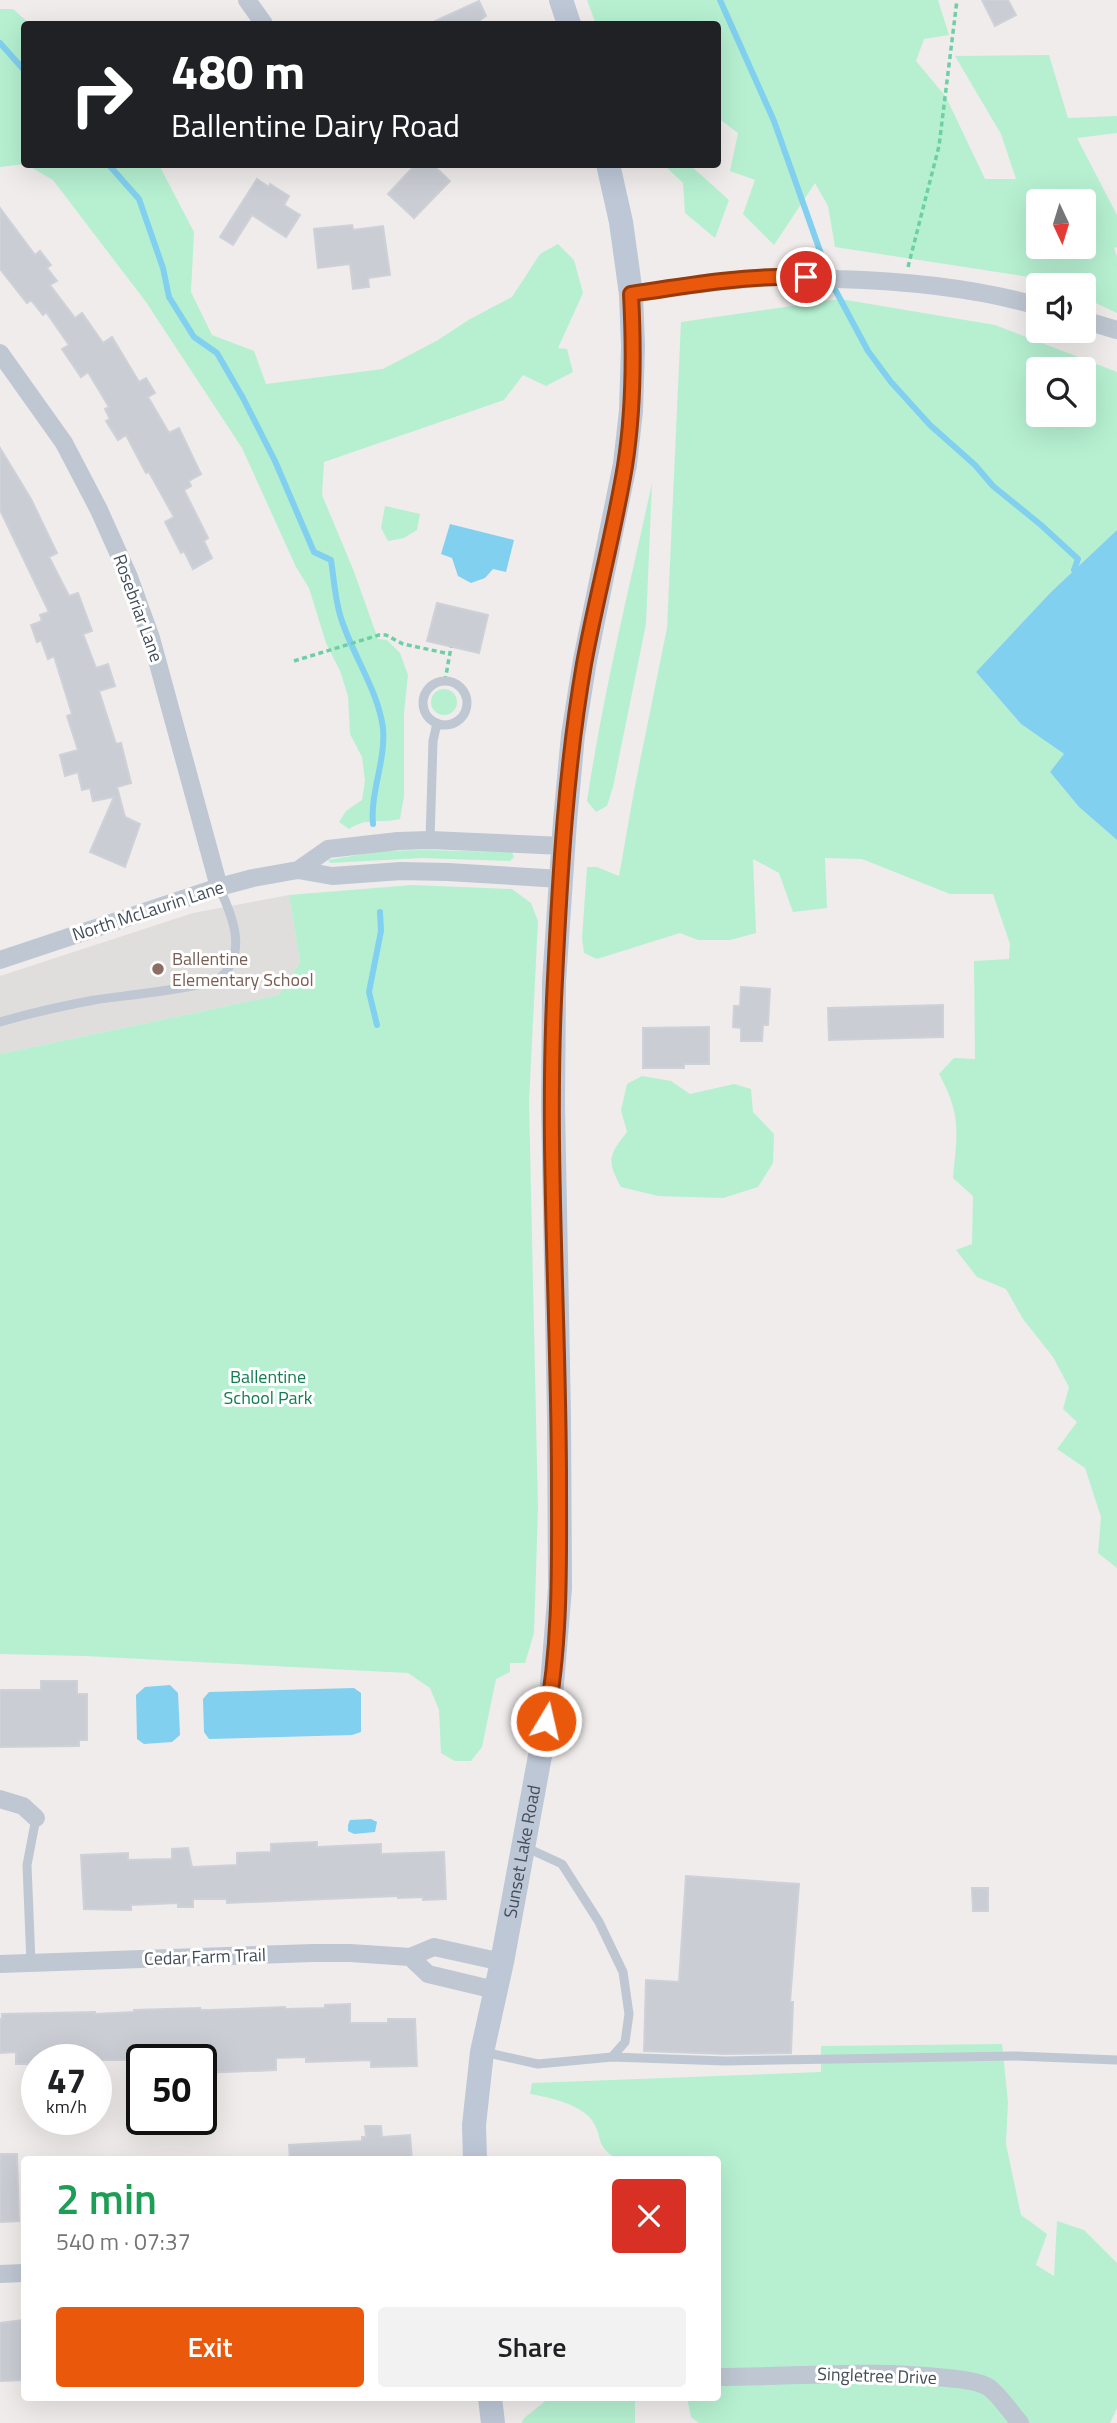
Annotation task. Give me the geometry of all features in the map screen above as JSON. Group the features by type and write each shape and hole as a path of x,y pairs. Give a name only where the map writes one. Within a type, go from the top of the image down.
{"main road":[{"path":"561,0 568,21"},
{"name":"Sunset Lake Road","path":"475,2156 474,2125 482,2052 502,1962 551,1696 560,1588 552,1047 561,879 573,735 585,660 625,464 631,411 631,294 621,222 609,168"},
{"path":"490,2401 493,2423"}],"street":[{"path":"247,0 262,21"},
{"path":"631,294 710,282 783,276 906,283 975,292 1026,303"},
{"path":"1096,324 1117,330"},
{"name":"Rosebriar Lane","path":"0,353 64,443 99,510 129,577 151,638 219,887"},
{"name":"North McLaurin Lane","path":"298,870 328,849 398,841 563,846"},
{"name":"North McLaurin Lane","path":"0,960 219,887 298,870 332,876 436,872 561,879"},
{"path":"0,1798 23,1807 36,1818"},
{"name":"Cedar Farm Trail","path":"0,1964 338,1953 410,1957 434,1947 502,1962"},
{"path":"410,1957 428,1974 495,1990"},
{"path":"0,2274 21,2273"},
{"name":"Singletree Drive","path":"721,2377 814,2374 926,2375 961,2379 988,2387 1020,2423"}],"lane":[{"path":"444,681 452,682 464,692 466,706 464,713 454,722 447,724 437,723 427,716 423,700 431,687 444,681"},
{"path":"430,840 433,741 437,723"},
{"path":"0,1022 55,1008 219,979 228,968 235,953 235,945 233,916 219,887"},
{"path":"31,1963 27,1865 36,1818"},
{"path":"522,1845 562,1864 599,1923 623,1972 629,2014 625,2042 612,2057"},
{"path":"482,2052 538,2064 612,2057 725,2061 1015,2056 1117,2060"}],"path":[{"path":"906,283 912,247 939,146 957,0"},
{"path":"293,661 386,635 403,644 450,654"},
{"path":"444,681 451,647"}],"shaded area":[{"name":"Ballentine Elementary School","path":"289,895 300,962 279,995 0,1054 0,976 193,913"}],"green space":[{"path":"587,0 938,0 949,35 924,39 916,61 946,97 985,179 1016,179 1001,134 955,56 1049,55 1068,118 1117,116 1117,133 1077,138 1117,215 1117,247 1114,248 1117,256 1117,313 1096,303 1096,273 1026,273 1026,277 835,247 828,206 815,183 774,245 743,214 755,180 730,171 738,133 721,120 721,21 595,21"},
{"path":"0,9 13,9 27,21 21,21 21,164 0,167"},
{"path":"32,168 161,168 194,232 191,292 212,335 254,351 266,384 383,369 512,297 540,254 558,244 574,260 583,293 558,348 567,349 573,372 546,386 523,375 504,400 324,462 322,495 378,639 387,640 400,653 408,675 404,713 404,796 400,819 368,822 349,829 339,822 346,811 362,800 365,781 362,757 350,734 348,696 340,671 326,643 309,588 296,567 242,448 146,302 53,180"},
{"path":"667,168 693,168 729,200 715,238 685,213 683,183"},
{"path":"840,299 995,325 1026,337 1026,343 1042,343 1078,357 1026,357 1026,427 1096,427 1096,364 1117,372 1117,530 1051,592 976,672 1021,724 1065,755 1050,772 1079,807 1117,840 1117,1568 1098,1553 1101,1517 1085,1468 1057,1449 1077,1422 1063,1409 1069,1387 1053,1357 1023,1319 1006,1289 977,1277 956,1250 972,1244 973,1196 953,1178 956,1149 955,1113 939,1074 954,1058 975,1059 974,961 1009,959 1010,944 993,894 950,894 862,859 825,858 827,908 793,912 779,873 753,859 756,933 730,940 698,940 680,933 597,959 584,953 582,938 587,867 597,867 619,876 667,628 681,322"},
{"path":"652,483 646,624 613,787 607,806 596,812 587,801 593,761"},
{"path":"385,506 420,514 417,530 404,538 388,541 381,528"},
{"path":"444,689 453,693 457,702 453,711 444,715 435,711 431,702 435,693"},
{"path":"381,851 512,852 514,857 510,861 421,858 330,863 328,860"},
{"name":"Ballentine School Park","path":"412,885 512,889 531,903 538,921 529,1101 538,1509 534,1633 525,1663 510,1663 510,1672 496,1679 482,1747 471,1761 455,1761 441,1753 439,1710 430,1688 408,1673 0,1654 0,1054 279,995 300,962 289,895"},
{"path":"642,1076 671,1081 690,1094 734,1084 751,1089 753,1112 774,1134 773,1163 758,1187 723,1198 658,1196 621,1187 613,1170 613,1152 627,1132 621,1110 627,1084"},
{"path":"1002,2044 1008,2102 1006,2144 1021,2215 1047,2234 1036,2265 1054,2276 1057,2221 1084,2230 1117,2263 1117,2408 1110,2423 699,2423 691,2417 688,2401 721,2401 721,2156 613,2156 605,2149 595,2125 586,2114 563,2102 530,2094 532,2083 821,2072 821,2046"},
{"path":"545,2401 635,2401 635,2423 522,2423 523,2419"}],"water":[{"path":"450,524 514,540 506,572 493,569 485,578 471,583 458,576 452,558 441,554"},
{"path":"1117,530 1117,840 1079,807 1050,772 1064,754 1021,724 976,672 1051,592"},
{"path":"170,1685 178,1693 180,1735 172,1742 144,1744 137,1739 136,1695 145,1687"},
{"path":"354,1688 361,1693 361,1732 352,1735 209,1739 204,1732 203,1699 209,1692"},
{"path":"371,1819 377,1822 375,1832 354,1834 348,1831 350,1820"}],"building":[{"path":"982,0 1008,0 1016,15 995,26"},
{"path":"479,1 486,16 480,21 436,21"},
{"path":"412,168 436,168 450,181 414,218 388,194"},
{"path":"257,179 289,196 284,205 300,215 286,237 252,215 233,245 220,237"},
{"path":"0,208 35,255 40,251 51,265 47,268 57,281 50,285 75,318 82,313 103,343 112,337 139,382 146,378 155,393 148,397 169,433 179,428 201,474 189,481 191,486 184,490 208,538 204,541 212,558 193,569 184,551 181,553 165,522 174,517 126,435 118,440 106,421 110,419 105,409 109,407 88,372 81,377 62,349 69,345 46,312 43,315 31,300 27,303 0,269"},
{"path":"352,225 353,230 383,226 390,275 368,278 369,287 353,289 350,264 318,268 314,229"},
{"path":"0,448 31,499 57,553 49,557 69,596 78,593 92,631 83,634 96,668 108,664 115,686 99,691 116,744 121,743 131,783 117,787 125,817 140,824 125,867 90,852 114,797 93,801 90,788 82,790 78,772 65,776 60,755 78,750 67,716 72,714 54,656 48,659 41,640 37,642 31,625 42,621 40,615 49,612 0,510"},
{"path":"437,603 488,615 479,653 427,641"},
{"path":"741,987 770,989 768,1025 763,1025 762,1041 741,1041 741,1028 733,1027 734,1006 740,1006"},
{"path":"943,1005 943,1037 829,1040 828,1008"},
{"path":"709,1027 709,1064 684,1064 684,1068 643,1068 643,1028"},
{"path":"41,1681 77,1681 77,1694 87,1694 87,1740 79,1740 79,1746 0,1747 0,1690 41,1690"},
{"path":"317,1842 317,1847 381,1844 381,1854 444,1852 446,1899 423,1900 423,1897 398,1896 227,1903 227,1899 193,1899 193,1907 178,1907 178,1903 131,1905 131,1910 84,1909 81,1855 128,1853 128,1860 172,1859 172,1849 188,1848 192,1867 237,1865 237,1853 271,1852 271,1844"},
{"path":"686,1876 799,1884 790,2002 793,2002 791,2053 644,2051 646,1980 679,1982"},
{"path":"972,1888 988,1888 988,1911 973,1911"},
{"path":"350,2004 350,2023 388,2023 388,2019 415,2019 417,2066 371,2067 371,2060 306,2062 306,2057 276,2058 276,2070 217,2072 217,2044 126,2044 126,2060 112,2060 112,2044 21,2044 21,2064 16,2064 16,2052 0,2053 2,2014 95,2014 200,2008 325,2008 325,2005"},
{"path":"365,2126 381,2126 382,2137 410,2135 412,2156 290,2156 289,2145 362,2141 362,2137 366,2137"},
{"path":"0,2154 17,2154 19,2221 0,2222"},
{"path":"21,2320 21,2380 0,2381 0,2323"}],"waterway":[{"path":"720,0 774,121 831,282 868,351 891,382 930,425 975,465 993,486 1078,559 1074,570 1079,574"},
{"path":"0,43 21,67"},
{"path":"112,168 139,199 163,268 169,297 194,337 217,353 275,461 314,552 331,560 341,618 376,700 383,728 373,824"},
{"path":"377,1025 369,992 381,931 380,912"}],"place":[{"name":"Ballentine Elementary School","path":"158,969"}],"route":[{"path":"546,1721 551,1696 560,1588 552,1106 554,982 573,735 585,660 625,464 631,411 631,294 710,282 783,276 806,277"}]}
